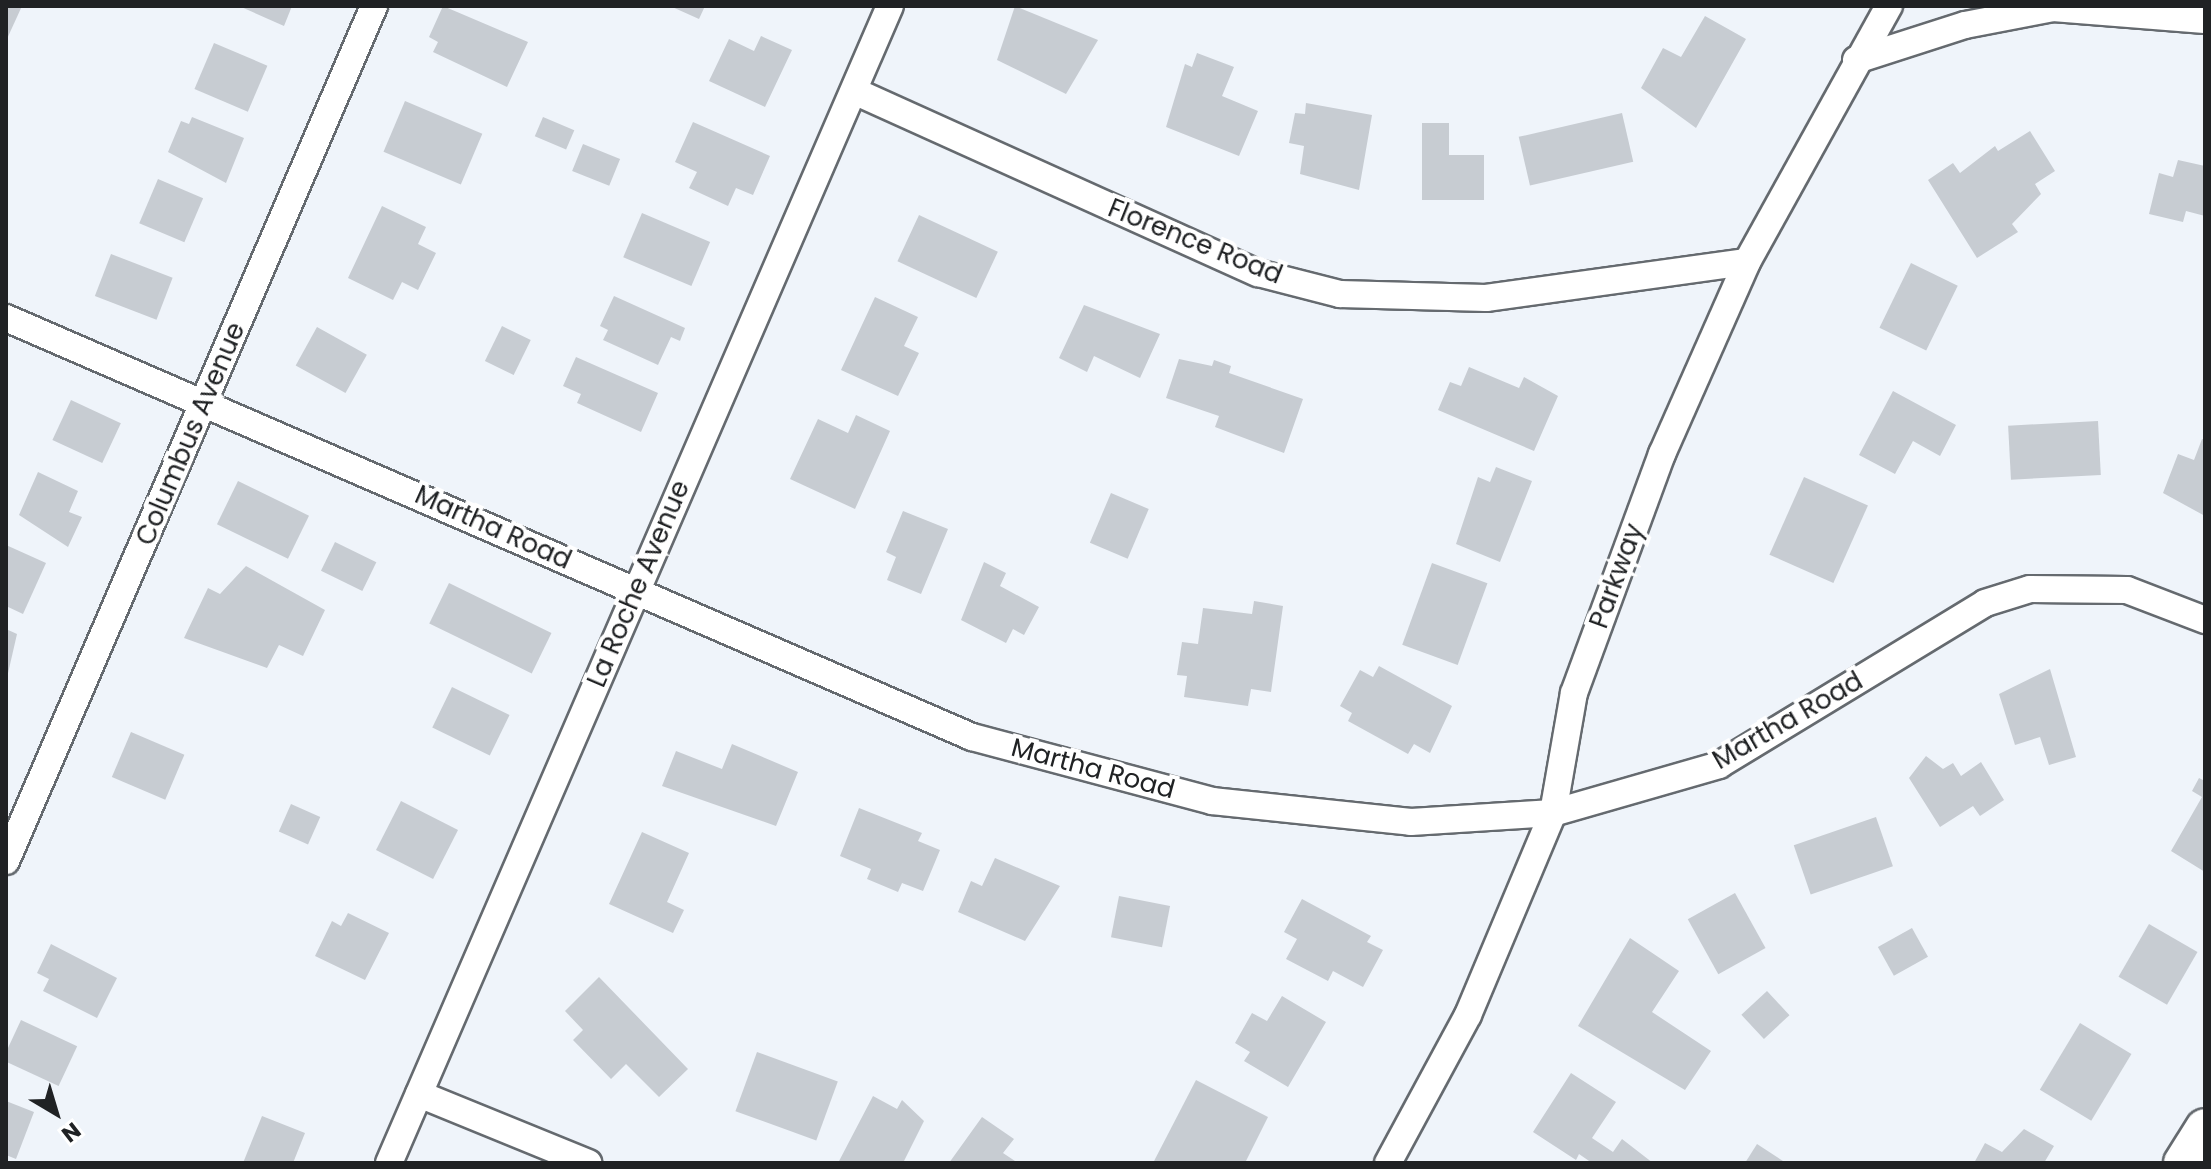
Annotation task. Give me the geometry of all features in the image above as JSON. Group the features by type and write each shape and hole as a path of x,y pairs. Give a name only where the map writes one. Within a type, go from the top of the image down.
{"street":[{"name":"Columbus Avenue","path":"6,861 374,6"},
{"name":"La Roche Avenue","path":"389,1163 890,6"},
{"name":"Parkway","path":"1388,1163 1468,1015 1553,813 1574,693 1662,454 1747,262 1856,60 1889,6"},
{"path":"1856,60 1965,25 2053,8 2205,20"},
{"name":"Florence Road","path":"854,91 1258,273 1340,294 1486,298 1747,262"},
{"name":"Martha Road","path":"6,318 205,401 972,737 1212,801 1411,822 1553,813 1719,765 1985,603 2030,589 2127,590 2205,620"},
{"path":"419,1094 588,1163"},
{"path":"2183,1163 2205,1128"}],"building":[{"path":"6,6 22,6 6,41"},
{"path":"239,6 292,6 284,26"},
{"path":"443,6 528,42 507,87 433,52 438,42 429,37"},
{"path":"670,6 705,6 699,19"},
{"path":"1015,6 1098,40 1066,94 997,60"},
{"path":"1705,16 1746,39 1696,128 1641,88 1663,48 1681,57"},
{"path":"761,36 792,50 765,107 709,81 729,39 754,51"},
{"path":"214,43 267,66 248,112 194,89"},
{"path":"1197,53 1234,67 1222,96 1258,111 1239,156 1166,127 1185,64 1192,67"},
{"path":"405,101 482,134 461,184 384,152"},
{"path":"1306,103 1372,115 1359,190 1300,174 1304,146 1289,143 1295,113 1305,114"},
{"path":"1622,113 1633,162 1530,186 1519,137"},
{"path":"192,117 244,138 226,183 168,152 181,121 189,124"},
{"path":"543,117 574,130 566,150 535,136"},
{"path":"693,122 770,156 753,195 736,188 728,206 689,188 697,172 675,162"},
{"path":"1422,123 1449,123 1449,155 1484,155 1484,200 1422,200"},
{"path":"2030,131 2055,171 2035,184 2041,194 2012,224 2018,232 1977,258 1928,180 1953,163 1960,173 1995,146 1998,151"},
{"path":"583,144 620,159 609,186 572,171"},
{"path":"2178,160 2205,166 2205,216 2186,211 2183,222 2149,214 2159,173 2173,177"},
{"path":"158,179 203,198 184,242 139,223"},
{"path":"382,206 426,227 418,244 436,253 418,290 402,282 393,300 348,278"},
{"path":"642,213 710,242 691,286 623,257"},
{"path":"919,215 998,252 976,298 897,261"},
{"path":"111,254 173,278 156,320 95,296"},
{"path":"1911,263 1958,286 1926,351 1879,328"},
{"path":"614,296 685,328 680,341 671,337 658,365 603,340 608,330 600,326"},
{"path":"875,297 918,317 904,346 919,353 898,396 841,370"},
{"path":"1084,305 1160,334 1140,378 1094,356 1087,372 1059,358"},
{"path":"502,326 531,340 514,375 485,361"},
{"path":"317,327 367,355 346,393 296,365"},
{"path":"576,357 658,393 641,432 577,403 581,394 563,386"},
{"path":"1179,359 1212,366 1214,360 1231,366 1229,373 1303,399 1284,453 1215,427 1219,416 1166,398"},
{"path":"1469,367 1519,388 1524,377 1558,396 1534,451 1438,410 1450,382 1461,386"},
{"path":"1893,391 1956,425 1940,456 1913,441 1895,474 1859,455"},
{"path":"71,400 121,423 102,463 52,440"},
{"path":"856,415 890,431 855,509 790,479 818,419 848,433"},
{"path":"2098,421 2101,475 2011,480 2008,426"},
{"path":"2202,439 2205,440 2205,516 2163,493 2178,454 2194,460"},
{"path":"1496,467 1532,481 1500,562 1456,544 1478,477 1490,482"},
{"path":"38,472 78,491 69,512 82,517 68,547 19,515"},
{"path":"1804,477 1868,505 1833,583 1769,555"},
{"path":"238,481 309,516 288,559 217,524"},
{"path":"1111,493 1149,509 1128,559 1090,543"},
{"path":"903,511 948,529 921,594 887,580 896,557 886,552"},
{"path":"335,542 376,562 362,591 321,571"},
{"path":"6,545 46,563 23,614 6,606"},
{"path":"984,562 1006,573 1000,586 1039,607 1024,635 1013,629 1006,643 961,620"},
{"path":"1432,563 1487,583 1458,665 1402,645"},
{"path":"246,566 325,610 303,656 279,645 267,668 184,638 208,588 220,594"},
{"path":"449,583 551,633 532,673 429,623"},
{"path":"1254,601 1283,606 1271,692 1251,689 1248,706 1184,697 1187,676 1177,675 1182,642 1198,644 1203,608 1252,614"},
{"path":"6,629 17,634 6,682"},
{"path":"1379,666 1452,706 1430,753 1414,744 1408,754 1348,721 1352,713 1340,706 1360,670 1373,677"},
{"path":"2050,669 2076,757 2049,765 2040,737 2015,745 1999,694"},
{"path":"452,687 510,715 490,756 432,727"},
{"path":"131,732 184,755 165,800 112,777"},
{"path":"732,744 798,772 776,826 662,786 676,751 722,769"},
{"path":"1926,756 1943,769 1953,763 1961,776 1981,762 2004,800 1980,816 1973,806 1940,827 1909,778"},
{"path":"2199,778 2205,781 2205,872 2171,851 2202,797 2192,791"},
{"path":"401,801 458,830 433,879 376,850"},
{"path":"291,804 320,817 308,844 279,831"},
{"path":"859,808 922,833 918,841 940,850 923,891 902,883 898,892 867,879 871,869 840,856"},
{"path":"1876,817 1893,866 1811,894 1794,845"},
{"path":"642,832 689,853 667,902 684,910 673,933 609,904"},
{"path":"995,858 1060,886 1025,941 958,912 971,881 982,886"},
{"path":"1735,893 1766,948 1718,974 1688,919"},
{"path":"1119,896 1170,906 1162,947 1111,937"},
{"path":"1302,899 1371,936 1367,942 1383,950 1363,987 1333,971 1328,981 1286,959 1297,939 1284,932"},
{"path":"348,913 389,933 365,980 315,956 332,921 341,926"},
{"path":"2149,924 2197,952 2167,1005 2118,977"},
{"path":"1912,928 1928,957 1894,976 1878,947"},
{"path":"1630,938 1679,971 1652,1012 1711,1051 1685,1090 1578,1026"},
{"path":"51,944 117,978 97,1018 43,991 49,979 37,973"},
{"path":"599,977 688,1069 659,1097 626,1064 611,1079 573,1040 583,1030 565,1011"},
{"path":"1767,991 1790,1015 1764,1039 1741,1015"},
{"path":"1282,996 1326,1022 1288,1087 1244,1061 1250,1052 1235,1043 1252,1013 1267,1021"},
{"path":"21,1020 77,1046 59,1086 6,1062 6,1052"},
{"path":"2080,1023 2131,1054 2091,1121 2040,1090"},
{"path":"757,1052 838,1081 816,1141 735,1111"},
{"path":"1571,1073 1616,1102 1592,1138 1613,1152 1622,1139 1653,1163 1592,1163 1579,1154 1576,1160 1533,1132"},
{"path":"1196,1080 1268,1117 1245,1163 1153,1163"},
{"path":"873,1096 897,1109 902,1100 924,1121 903,1163 838,1163"},
{"path":"6,1101 34,1112 16,1159 6,1155"},
{"path":"262,1116 305,1133 293,1163 243,1163"},
{"path":"982,1117 1014,1139 1003,1153 1018,1163 949,1163"},
{"path":"2024,1129 2054,1146 2044,1163 1974,1163 1985,1143 2002,1152"},
{"path":"1757,1144 1786,1163 1745,1163"}]}
